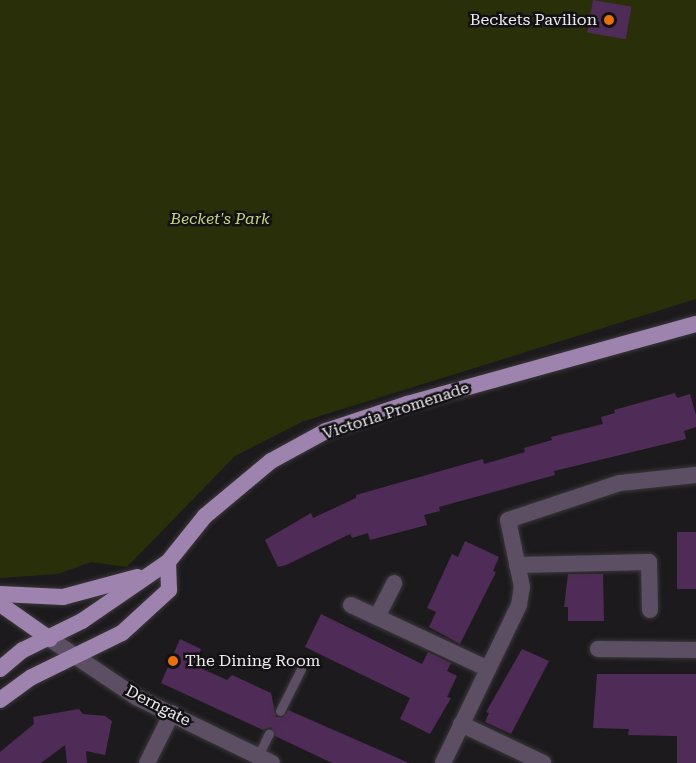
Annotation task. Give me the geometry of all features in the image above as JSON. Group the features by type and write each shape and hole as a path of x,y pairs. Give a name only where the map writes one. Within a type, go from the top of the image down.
{"main road":[{"name":"Victoria Promenade","path":"0,669 23,650 50,639 168,562 205,516 271,461 326,431 407,404 696,324"},
{"path":"0,700 32,677 75,659 122,633 169,590 168,562"},
{"path":"0,594 63,597 144,576"},
{"path":"0,604 50,639"}],"street":[{"path":"443,763 519,605 522,587 508,520 620,483 696,475"},
{"path":"517,566 649,562 650,610"},
{"path":"377,617 394,583"},
{"path":"351,605 488,669"},
{"name":"Derngate","path":"50,639 75,659 136,697 265,760"},
{"path":"598,649 696,650"},
{"path":"147,763 171,713"},
{"path":"461,724 543,763"}],"lane":[{"path":"280,711 301,669"},
{"path":"265,760 269,733"}],"green space":[{"name":"Becket's Park","path":"0,0 696,0 696,299 304,421 235,456 127,567 91,562 58,574 0,578"}],"building":[{"name":"Beckets Pavilion","path":"593,0 631,7 626,39 587,32"},
{"path":"675,393 677,398 690,394 696,415 696,427 684,431 686,439 554,471 555,475 439,507 440,511 424,515 427,525 370,540 368,533 352,538 350,534 278,567 265,540 311,513 313,518 356,498 356,495 483,459 484,464 525,452 524,448 552,440 551,437 603,424 601,417 615,413 614,410"},
{"path":"677,532 696,532 696,589 677,589"},
{"path":"465,541 499,557 493,571 496,572 460,644 429,627 436,612 427,608 452,554 458,557"},
{"path":"568,574 603,574 604,621 568,621 568,607 564,607"},
{"path":"321,614 422,664 428,652 451,663 447,671 457,676 447,697 451,698 430,734 400,719 410,698 305,647"},
{"path":"180,639 201,649 194,665 227,680 232,675 271,693 276,717 283,717 288,710 409,763 332,763 275,736 271,727 263,730 161,683"},
{"path":"522,649 549,661 511,734 485,722 489,713 486,712"},
{"path":"597,674 696,674 696,763 677,763 677,736 628,735 629,729 593,728"},
{"path":"79,709 83,714 105,716 112,721 105,755 86,751 87,763 67,763 65,745 41,763 0,763 0,752 34,724 33,717"}],"place":[{"name":"Beckets Pavilion","path":"609,20"},
{"name":"The Dining Room","path":"173,661"}]}
